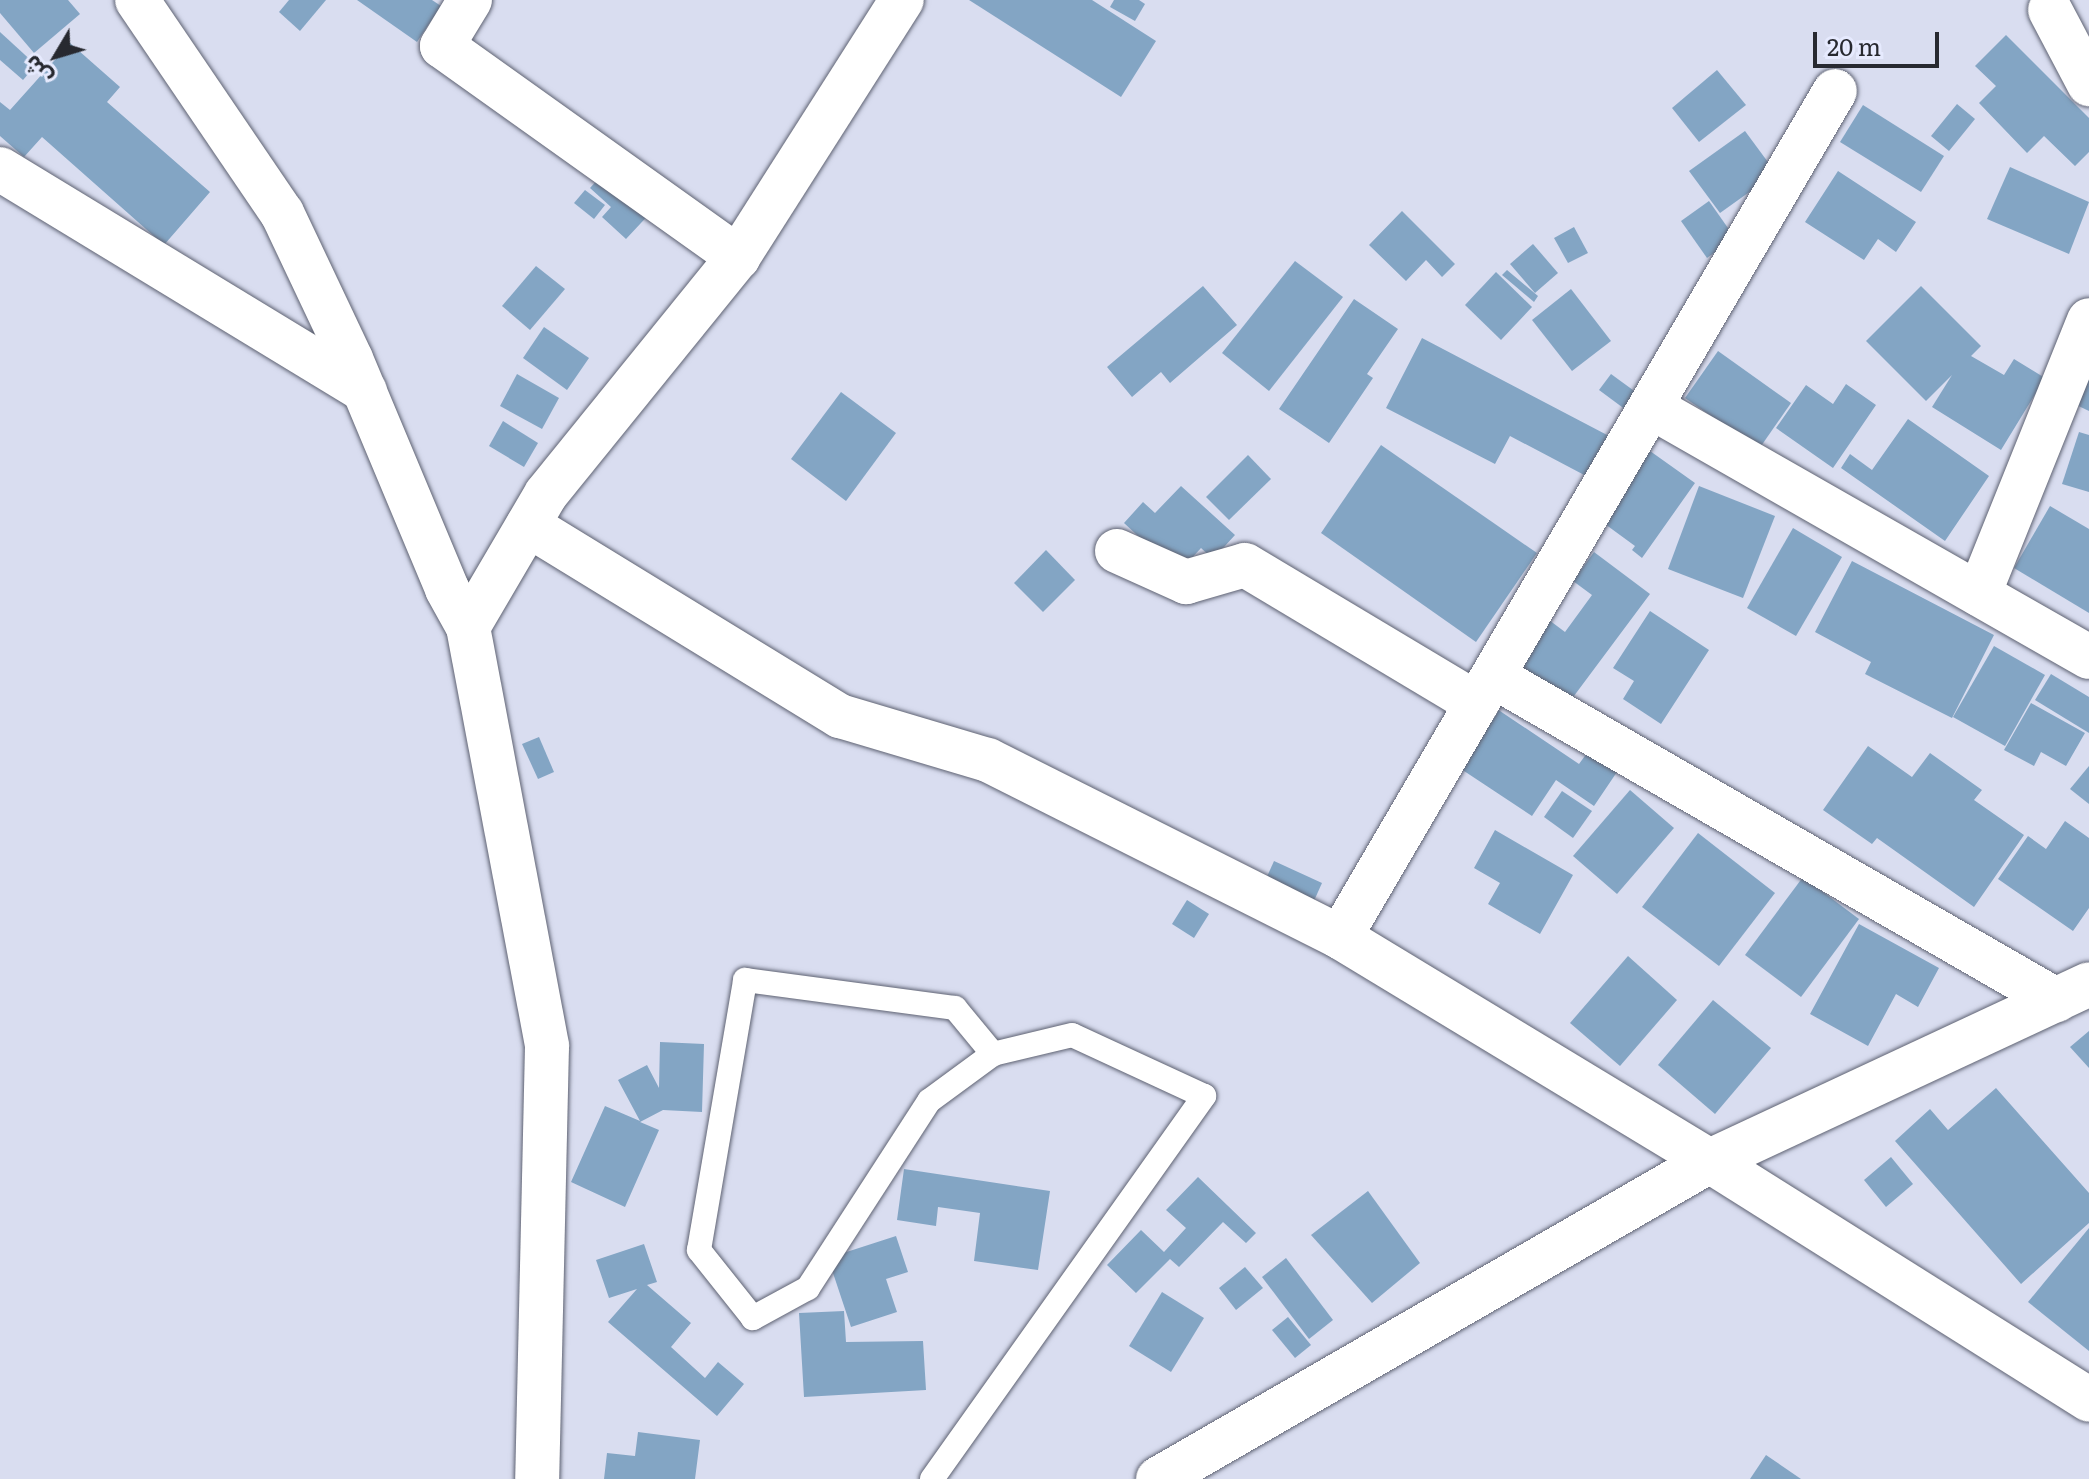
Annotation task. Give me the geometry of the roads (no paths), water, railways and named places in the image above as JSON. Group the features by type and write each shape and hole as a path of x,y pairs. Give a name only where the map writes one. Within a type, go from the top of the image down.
{"street":[{"path":"137,0 282,213 365,391 447,589 468,627 547,1046 537,1479"},
{"path":"470,0 442,46 738,257"},
{"path":"468,627 546,494 738,257 902,0"},
{"path":"2050,10 2089,84"},
{"path":"1340,937 1835,91"},
{"path":"0,169 365,391"},
{"path":"1979,594 2089,320"},
{"path":"1651,407 2089,657"},
{"path":"528,525 840,716 988,760 1340,937 1710,1161 2089,1400"},
{"path":"1117,551 1186,582 1245,565 2072,992"},
{"path":"1158,1479 1710,1161 2072,992"}],"lane":[{"path":"932,1479 1204,1096 1072,1035 993,1054 929,1101 808,1288 753,1318 699,1250 745,980 955,1008 993,1054"}]}
